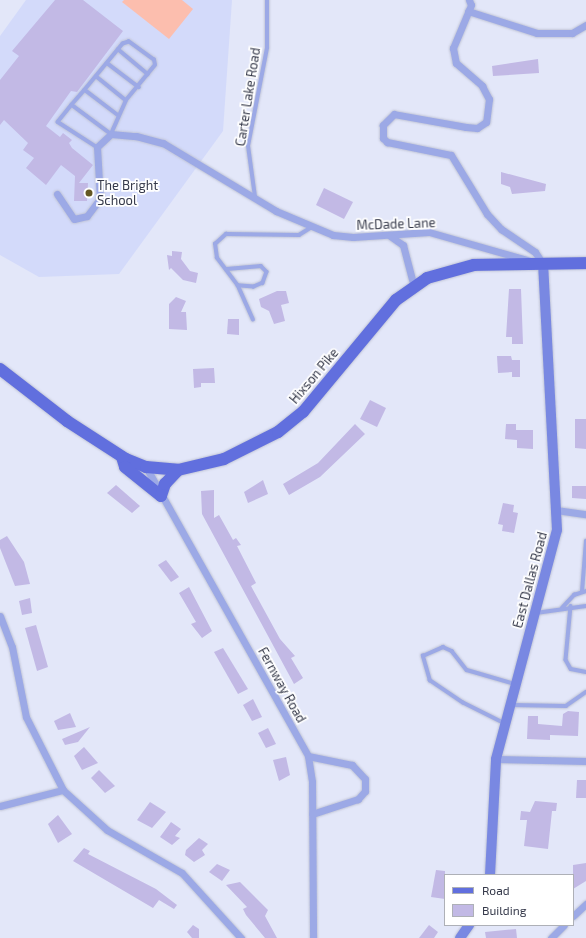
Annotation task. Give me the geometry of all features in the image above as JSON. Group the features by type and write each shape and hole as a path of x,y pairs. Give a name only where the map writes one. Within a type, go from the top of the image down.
{"main road":[{"name":"Hixson Pike","path":"0,369 122,457 146,467 178,470 224,459 284,427 303,412 396,300 414,287 446,271 474,265 586,263"},
{"path":"122,457 125,467 161,496 165,484 178,470"}],"street":[{"path":"469,0 468,11 453,48 456,62 482,86 489,99 486,122 477,128 394,114 383,125 383,138 387,142 451,155 487,214 502,229 535,252 543,264"},
{"path":"468,11 537,33 572,33 586,25"},
{"name":"McDade Lane","path":"111,134 163,143 255,197 312,227 346,236 429,232 453,236 543,264"},
{"path":"57,194 74,219 86,216 96,207 101,187 97,147 111,134"},
{"path":"388,235 403,245 414,287"},
{"name":"East Dallas Road","path":"490,874 496,759 557,530 543,264"},
{"name":"Fernway Road","path":"146,467 308,756 312,814 314,938"},
{"path":"556,510 586,514"},
{"path":"0,616 12,647 26,717 63,790 107,830 182,873 241,938"},
{"path":"308,756 352,765 366,780 365,792 358,799 312,814"},
{"path":"496,759 586,761"},
{"path":"0,806 63,790"},
{"path":"574,915 586,904"},
{"path":"460,938 468,926"},
{"path":"551,938 563,926"}],"lane":[{"name":"Carter Lake Road","path":"255,197 248,146 267,48 266,0"},
{"path":"72,105 111,134 118,115 126,100 148,74 154,60 129,42 118,49 58,122 97,147"},
{"path":"118,49 148,74"},
{"path":"107,63 138,87"},
{"path":"96,76 126,100"},
{"path":"85,90 118,115"},
{"path":"253,320 238,286 227,269 217,258 215,244 226,234 299,235 312,227"},
{"path":"227,269 261,266 267,272 263,283 254,287 238,286"},
{"path":"561,609 584,592 586,541"},
{"path":"535,613 571,606 586,606"},
{"path":"571,606 566,660 571,669 586,672"},
{"path":"506,724 463,704 430,681 423,656 443,647 452,651 467,670 516,684"},
{"path":"511,705 566,706 586,692"}],"shaded area":[{"name":"The Bright School","path":"26,0 232,0 223,131 119,274 39,277 0,255 0,36"},
{"path":"124,0 182,0 193,9 169,39 122,2"}],"building":[{"path":"55,0 83,0 123,31 77,92 71,91 46,126 60,137 63,133 72,140 69,143 72,148 93,165 79,183 88,183 87,201 74,201 75,176 61,165 46,185 26,168 34,158 23,150 28,143 4,120 0,125 0,80 19,56 12,51"},
{"path":"538,59 539,73 493,76 492,66"},
{"path":"501,172 546,184 545,191 512,194 510,187 501,184"},
{"path":"324,188 353,202 344,219 316,205"},
{"path":"172,251 182,252 181,259 190,271 198,273 196,283 183,280 171,268 169,270 167,255 172,256"},
{"path":"509,289 521,289 523,344 512,344 512,337 506,337"},
{"path":"277,291 286,291 289,303 281,305 285,321 274,324 269,311 261,307 259,299"},
{"path":"176,297 186,301 181,312 186,312 187,330 169,329 169,304"},
{"path":"228,319 239,319 239,335 227,334"},
{"path":"497,356 511,356 512,360 520,360 520,377 512,377 512,372 498,373"},
{"path":"214,368 215,383 201,383 201,387 194,388 193,369"},
{"path":"370,400 386,408 377,427 360,419"},
{"path":"575,419 586,419 586,449 575,448"},
{"path":"355,424 365,434 320,477 289,495 283,484 318,463"},
{"path":"506,424 516,424 516,430 533,430 533,449 517,448 517,440 505,439"},
{"path":"263,480 268,494 248,503 244,492"},
{"path":"116,485 140,506 132,513 107,493"},
{"path":"572,486 586,486 586,499 572,498"},
{"path":"214,490 214,518 219,515 233,540 236,538 241,545 237,546 256,583 251,586 280,639 295,656 291,658 303,678 294,684 202,514 201,491"},
{"path":"503,503 514,505 513,512 518,513 514,533 502,531 503,525 498,524"},
{"path":"7,536 24,562 30,584 15,586 0,548 0,540"},
{"path":"166,560 179,577 171,582 158,565"},
{"path":"189,587 212,631 202,638 191,624 196,622 179,593"},
{"path":"30,598 32,613 22,615 19,601"},
{"path":"36,625 48,667 37,671 25,628"},
{"path":"223,648 248,689 238,694 214,652"},
{"path":"253,699 262,717 252,721 243,705"},
{"path":"568,711 579,712 578,736 550,735 550,740 527,739 528,716 538,716 538,724 562,726 563,714"},
{"path":"70,713 76,727 58,730 54,721"},
{"path":"90,727 78,742 65,745 62,739"},
{"path":"268,728 276,744 266,748 258,733"},
{"path":"84,747 98,763 82,770 74,756"},
{"path":"286,757 290,775 279,781 273,760"},
{"path":"99,770 115,786 105,793 91,778"},
{"path":"577,780 586,780 586,798 576,798"},
{"path":"535,801 557,803 556,811 552,811 548,849 524,846 527,820 520,820 521,811 530,812"},
{"path":"150,802 166,812 152,828 137,820"},
{"path":"58,815 72,834 58,843 48,824"},
{"path":"171,822 181,829 175,836 180,838 172,845 160,837"},
{"path":"199,838 208,844 202,850 205,855 194,862 185,855 186,850"},
{"path":"84,848 90,851 88,854 156,889 177,905 174,909 159,900 153,908 73,861"},
{"path":"586,863 586,881 574,888 574,874 573,865"},
{"path":"217,864 230,870 222,881 209,872"},
{"path":"436,870 445,871 444,899 431,897"},
{"path":"240,882 268,910 265,916 277,938 265,938 246,915 243,909 247,907 226,885"},
{"path":"193,925 199,929 199,938 192,938 187,932"},
{"path":"429,925 438,932 434,938 419,938"},
{"path":"516,929 517,938 486,938 485,932"}],"place":[{"name":"The Bright School","path":"89,193"}]}
